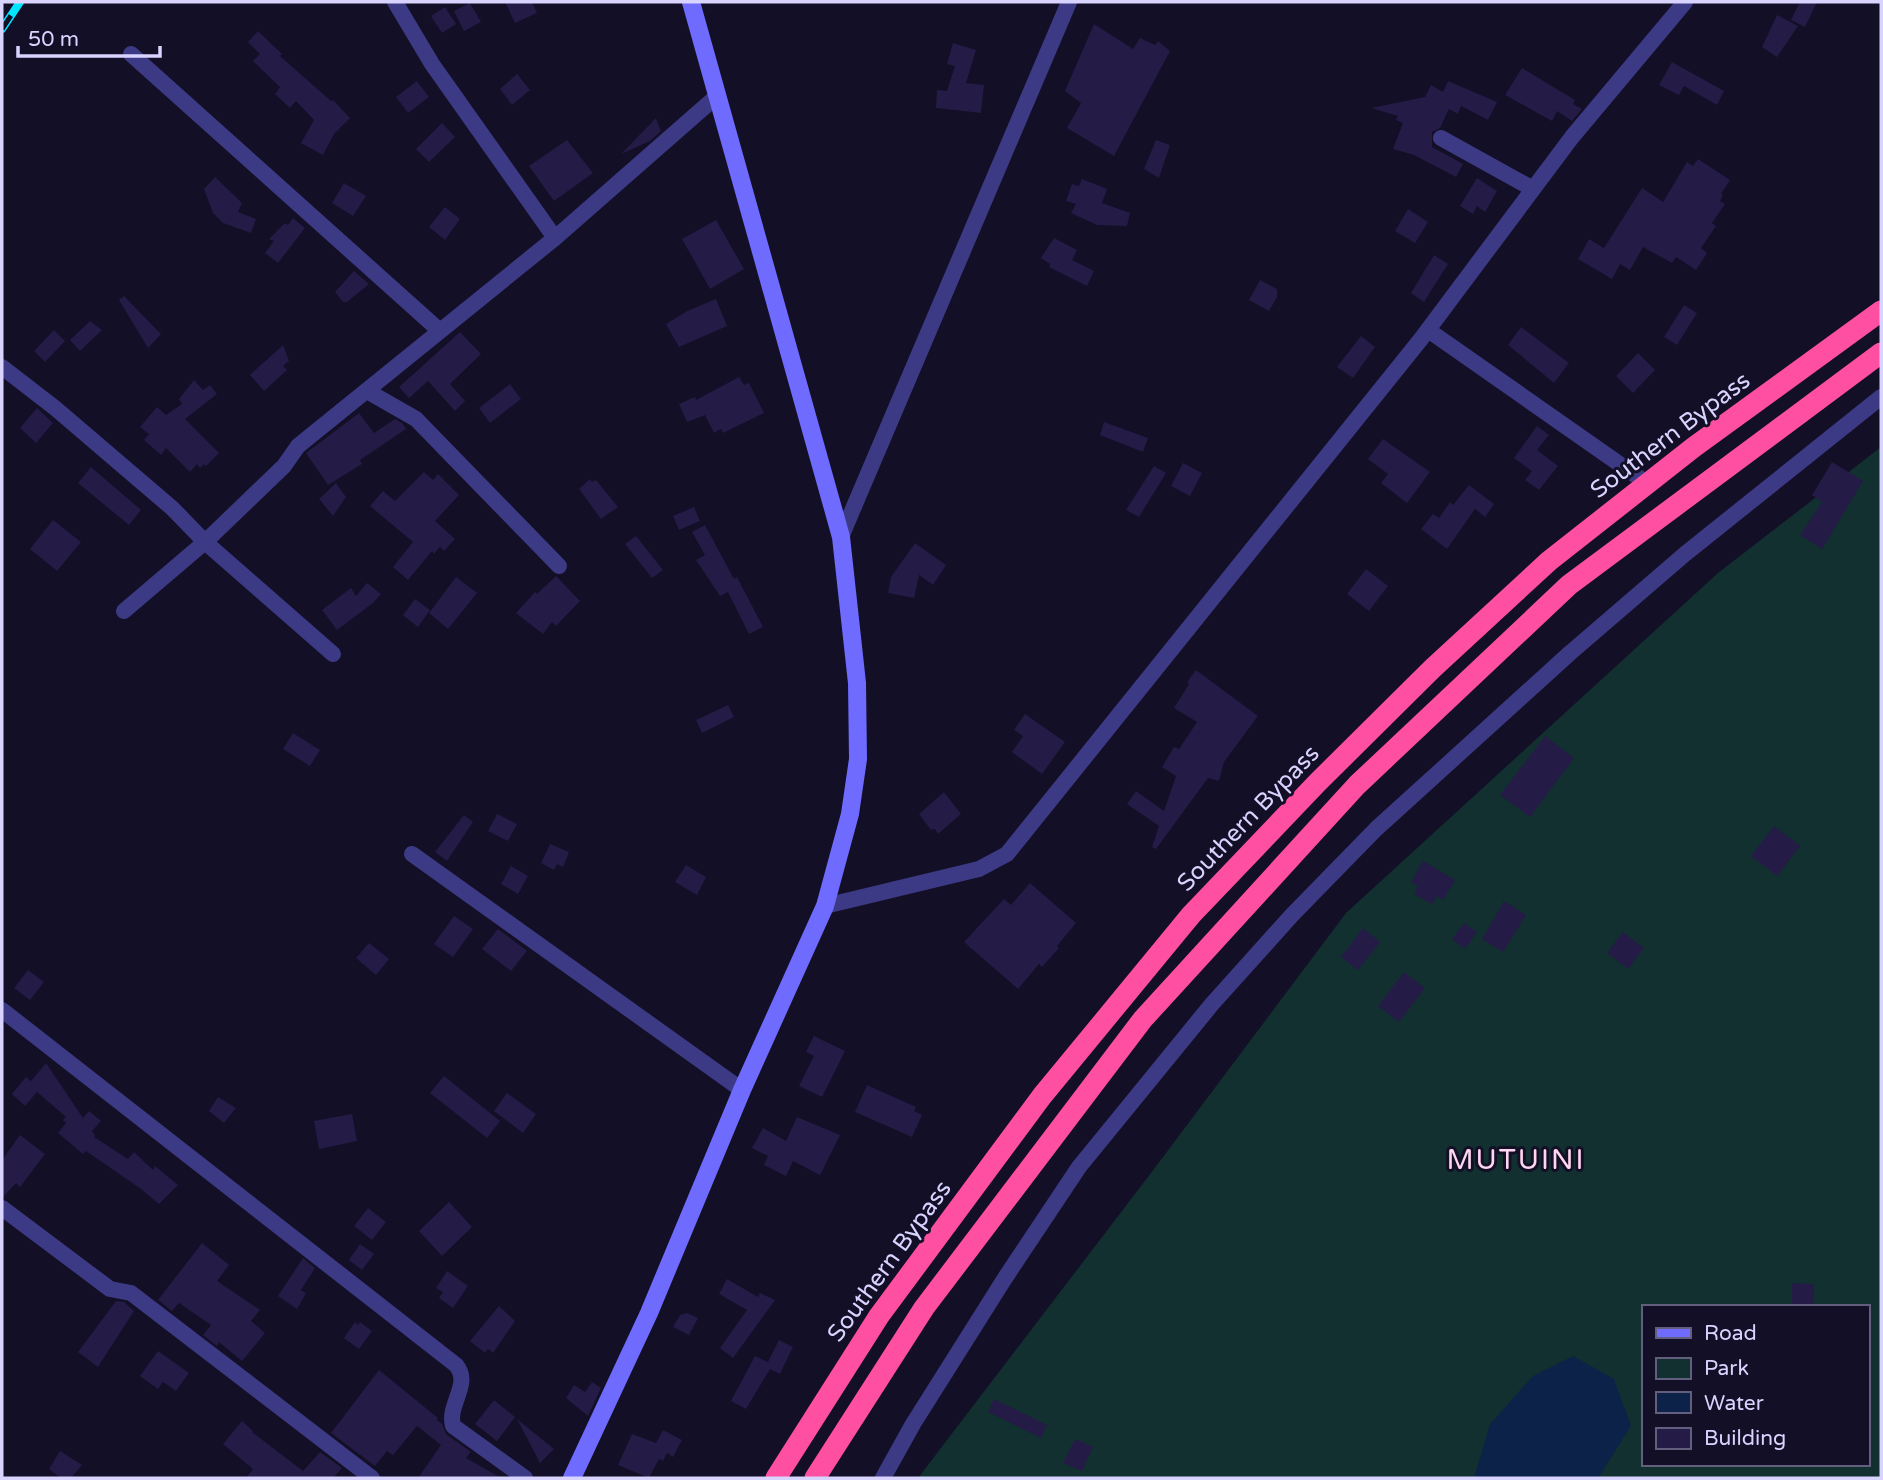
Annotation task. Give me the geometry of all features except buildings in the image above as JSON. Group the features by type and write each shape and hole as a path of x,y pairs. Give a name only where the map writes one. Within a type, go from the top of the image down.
{"highway":[{"name":"Southern Bypass","path":"776,1478 887,1305 1042,1096 1191,915 1318,782 1433,668 1549,561 1705,439 1881,311"},
{"path":"815,1478 924,1308 1143,1019 1357,785 1569,585 1881,353"}],"main road":[{"path":"572,1478 649,1313 742,1090 825,906 850,814 858,759 857,683 841,537 691,2"}],"street":[{"path":"395,2 432,64 555,238"},
{"path":"841,537 1069,2"},
{"path":"825,906 979,869 1007,854 1428,330 1572,136 1685,2"},
{"path":"131,54 440,331"},
{"path":"124,611 205,542 284,466 298,446 555,238 717,96"},
{"path":"1441,138 1533,189"},
{"path":"1428,330 1648,484"},
{"path":"2,367 55,408 172,508 205,542 333,654"},
{"path":"367,391 416,419 559,566"},
{"path":"883,1478 913,1424 1005,1278 1079,1167 1212,1004 1292,915 1376,829 1570,653 1685,554 1881,397"},
{"path":"412,854 742,1090"},
{"path":"2,1010 456,1365 462,1372 463,1380 452,1413 453,1426 525,1478"},
{"path":"2,1208 110,1289 131,1293 372,1478"}],"green space":[{"path":"1881,447 1881,1478 918,1478 1346,913 1718,573"}],"water":[{"path":"1573,1356 1614,1379 1631,1426 1598,1478 1474,1478 1490,1424 1533,1376"}],"railway":[{"path":"2,29 20,2"}],"district":[{"name":"MUTUINI","path":"1516,1159"}]}
